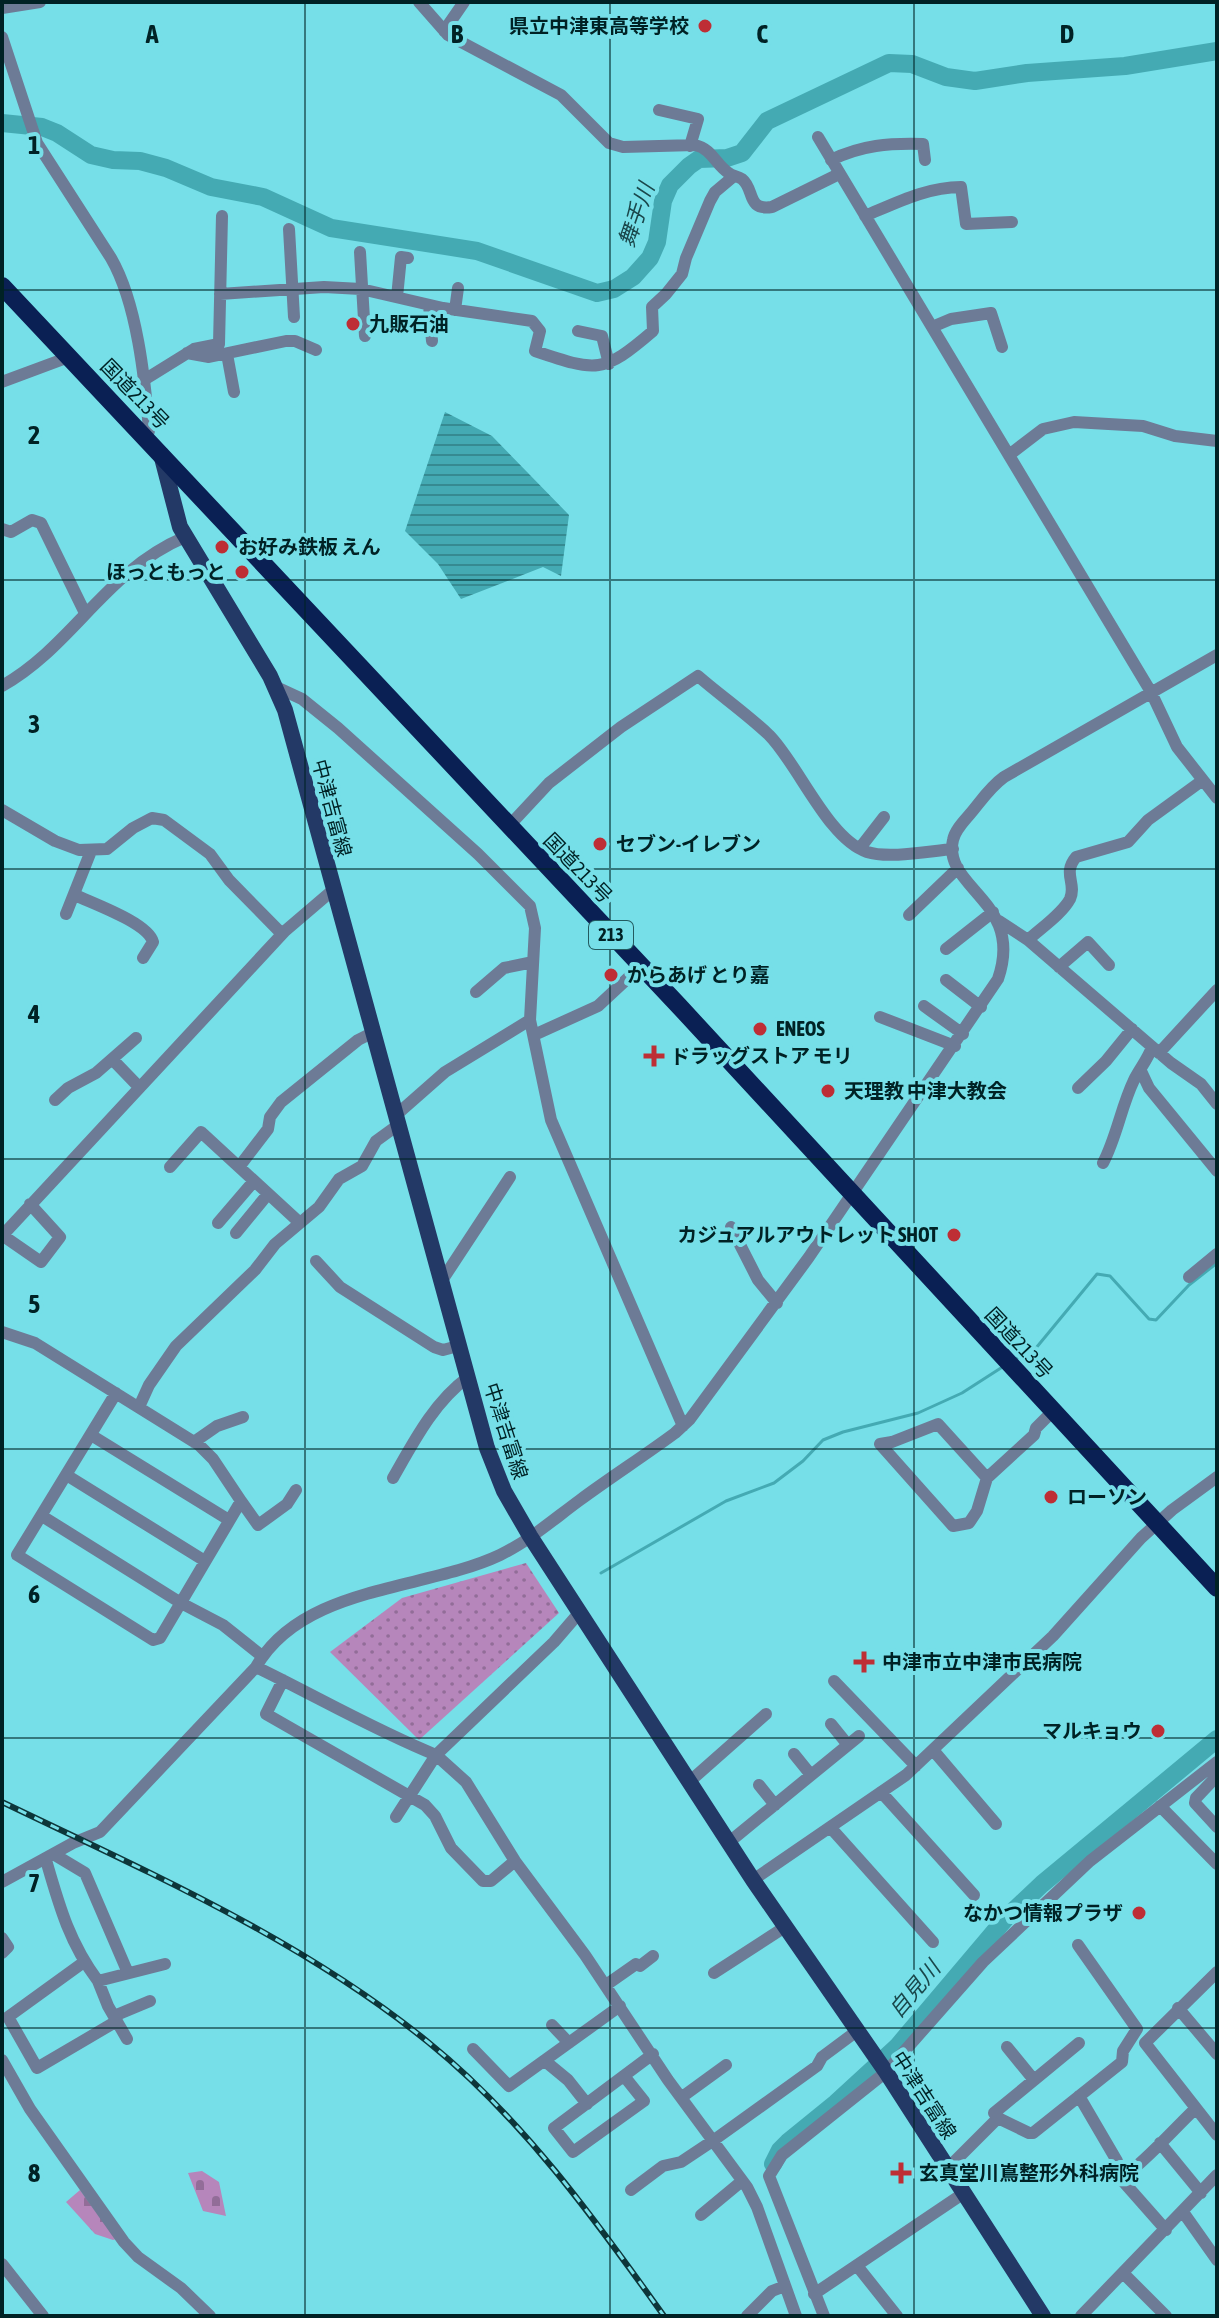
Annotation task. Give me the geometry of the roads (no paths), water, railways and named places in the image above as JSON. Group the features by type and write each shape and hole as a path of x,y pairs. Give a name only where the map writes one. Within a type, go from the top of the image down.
{"highway":[{"name":"国道213号","path":"2,286 641,966 1217,1588"}],"main road":[{"name":"中津吉富線","path":"161,453 185,537 276,687 285,710 495,1473 530,1536 728,1843 886,2072 1043,2316"}],"street":[{"path":"2,8 40,2"},
{"path":"419,2 444,31 561,95 609,143 623,147 706,148 727,173 745,181 754,203 767,208 839,174"},
{"path":"444,31 464,2"},
{"path":"2,37 37,143 117,268 135,331 144,380 149,431 146,437"},
{"path":"659,110 698,119 690,146"},
{"path":"818,137 1151,692 1177,747 1217,798"},
{"path":"831,160 855,149 890,143 923,144 925,160"},
{"path":"220,294 292,289 362,289 455,310 532,321 540,331 535,351 572,363 593,366 609,364 623,357 653,331 652,307 682,274 710,201 715,192 734,176"},
{"path":"865,216 914,196 945,187 961,187 966,224 1012,222"},
{"path":"144,380 187,353 219,344 222,216"},
{"path":"289,229 294,317"},
{"path":"360,252 365,336"},
{"path":"397,297 401,257 408,258"},
{"path":"455,310 458,288"},
{"path":"429,305 432,341"},
{"path":"932,327 951,319 991,313 1002,347"},
{"path":"578,331 602,336 609,364"},
{"path":"187,353 209,357 286,341 295,341 316,350"},
{"path":"227,354 234,392"},
{"path":"2,382 69,357"},
{"path":"1009,455 1043,429 1074,422 1143,426 1175,436 1217,441"},
{"path":"2,529 11,532 32,520 41,523 85,613"},
{"path":"2,686 27,670 144,558 185,537"},
{"path":"1216,1101 1201,1084 996,917 958,868 953,849 957,831 997,783 1217,655"},
{"path":"508,827 549,783 621,727 698,676 771,737 838,830 860,848 867,852 890,854 953,849"},
{"path":"276,687 302,699 338,728 525,901 534,919 530,1020 548,1111 683,1426"},
{"path":"1028,940 1069,902 1072,891 1068,870 1076,857 1128,842 1148,820 1203,780"},
{"path":"2,810 67,847 91,851 107,849 125,832 148,820 164,820 210,854 229,880 282,934"},
{"path":"860,848 884,817"},
{"path":"66,914 91,851"},
{"path":"909,915 958,868"},
{"path":"30,1204 60,1237 41,1262 2,1236 30,1204 282,934 333,890"},
{"path":"75,895 126,918 153,938 143,958"},
{"path":"946,949 996,917"},
{"path":"2,1882 73,1843 100,1832 259,1662 301,1622 335,1605 484,1562 530,1536 683,1426 777,1303 981,1007 998,979 1004,961 1003,935 996,917"},
{"path":"1059,967 1088,942 1109,965"},
{"path":"476,992 504,968 533,962"},
{"path":"534,1035 598,1006 641,966"},
{"path":"946,980 981,1007"},
{"path":"1103,1163 1135,1079 1156,1050 1217,990"},
{"path":"924,1006 963,1034"},
{"path":"880,1017 955,1046"},
{"path":"139,1407 152,1379 176,1346 255,1270 275,1244 323,1202 335,1182 360,1169 376,1141 396,1120 445,1072 530,1020"},
{"path":"1078,1088 1106,1061 1132,1029"},
{"path":"239,1167 268,1129 270,1117 281,1102 358,1040 372,1033"},
{"path":"55,1100 136,1038"},
{"path":"112,1059 139,1087"},
{"path":"1141,1071 1149,1088 1217,1171"},
{"path":"170,1167 201,1132 300,1223"},
{"path":"441,1282 510,1177"},
{"path":"218,1223 254,1181"},
{"path":"236,1233 268,1194"},
{"path":"731,1227 758,1280 777,1303"},
{"path":"1189,1277 1217,1254"},
{"path":"316,1261 343,1290 434,1347 443,1350 458,1346"},
{"path":"2,1332 35,1343 194,1442 213,1459 258,1525 287,1504 296,1490"},
{"path":"393,1478 433,1414 467,1378"},
{"path":"116,1393 17,1555 153,1640 160,1638 241,1501"},
{"path":"987,1478 938,1424 903,1439 880,1444 953,1526 969,1523 977,1511 987,1478 1034,1435 1036,1428 1053,1411"},
{"path":"194,1442 217,1426 243,1417"},
{"path":"91,1435 229,1520"},
{"path":"68,1476 205,1561"},
{"path":"753,1880 916,1766 1053,1636 1157,1523 1217,1477"},
{"path":"42,1516 181,1603 223,1625 259,1662 283,1680 397,1739 436,1755 466,1782 515,1861 606,1985 742,2181 757,2207 796,2316"},
{"path":"396,1817 436,1755 554,1642 579,1613"},
{"path":"283,1680 266,1714 425,1805 435,1816 451,1848 483,1881 491,1881 515,1861"},
{"path":"834,1681 916,1766"},
{"path":"689,1782 766,1714"},
{"path":"831,1724 848,1745"},
{"path":"728,1843 859,1736"},
{"path":"933,1750 996,1824"},
{"path":"794,1754 811,1775"},
{"path":"824,2316 769,2176 782,2155 886,2072 983,1962 1090,1861 1217,1762"},
{"path":"1217,1776 1195,1803 1217,1827"},
{"path":"759,1785 775,1805"},
{"path":"881,1792 974,1895"},
{"path":"1160,1806 1217,1864"},
{"path":"830,1827 933,1942"},
{"path":"50,1858 66,1927 127,2039"},
{"path":"50,1858 85,1873 128,1973"},
{"path":"714,1973 785,1927"},
{"path":"2,1938 8,1947 2,1953"},
{"path":"1078,1945 1137,2029 1123,2051 1122,2062 1033,2133 998,2118 994,2113 1079,2043"},
{"path":"606,1985 653,1956"},
{"path":"84,1962 8,2017 37,2068 115,2018 150,2001"},
{"path":"98,1981 165,1964"},
{"path":"1217,1972 1145,2043 1217,2135"},
{"path":"473,2049 509,2086 620,2006"},
{"path":"1178,2008 1217,2054"},
{"path":"552,2025 569,2043"},
{"path":"631,2190 663,2166 681,2162 714,2140 817,2066 822,2057 857,2031"},
{"path":"1007,2047 1034,2080"},
{"path":"624,2076 644,2101 573,2152 554,2128 653,2054"},
{"path":"2,2060 30,2109 124,2242 210,2316"},
{"path":"545,2061 568,2080 587,2104"},
{"path":"682,2097 726,2065"},
{"path":"1079,2096 1117,2161"},
{"path":"1166,2230 1121,2179 1143,2163 1195,2109"},
{"path":"948,2168 998,2118"},
{"path":"1160,2143 1201,2193"},
{"path":"1081,2316 1217,2175"},
{"path":"701,2215 742,2181"},
{"path":"814,2294 964,2193"},
{"path":"1183,2212 1217,2260"},
{"path":"2,2264 43,2316"},
{"path":"858,2267 897,2316"},
{"path":"1124,2274 1166,2316"},
{"path":"747,2316 772,2291 785,2286"}],"water":[{"path":"445,412 492,436 569,515 561,576 543,567 461,599 438,564 405,531"}],"waterway":[{"name":"舞手川","path":"2,123 42,127 91,155 140,161 211,187 263,197 331,228 477,251 597,293 614,289 633,277 650,258 657,242 663,201 670,185 689,166 699,159 727,158 742,153 767,121 889,63 912,64 946,77 975,81 1027,73 1125,66 1217,51"},
{"path":"1014,1360 1036,1348 1097,1274 1110,1276 1149,1319 1156,1320 1189,1285 1217,1263"},
{"path":"601,1573 726,1501 774,1483 803,1461 823,1440 918,1413 962,1393 1004,1366"},
{"name":"自見川","path":"773,2164 788,2142 897,2047 1006,1918 1042,1884 1217,1739"}],"railway":[{"path":"2,1802 276,1939 379,2005 428,2042 526,2136 583,2206 664,2316"}],"place":[{"name":"県立中津東高等学校","path":"705,26"},
{"name":"九販石油","path":"353,324"},
{"name":"お好み鉄板 えん","path":"222,547"},
{"name":"ほっともっと","path":"242,572"},
{"name":"セブン-イレブン","path":"600,844"},
{"name":"からあげ とり嘉","path":"611,975"},
{"name":"ENEOS","path":"760,1029"},
{"name":"ドラッグストア モリ","path":"654,1056"},
{"name":"天理教 中津大教会","path":"828,1091"},
{"name":"カジュアルアウトレット SHOT","path":"954,1235"},
{"name":"ローソン","path":"1051,1497"},
{"name":"中津市立中津市民病院","path":"864,1662"},
{"name":"マルキョウ","path":"1158,1731"},
{"name":"なかつ情報プラザ","path":"1139,1913"},
{"name":"玄真堂川嶌整形外科病院","path":"901,2173"}]}
